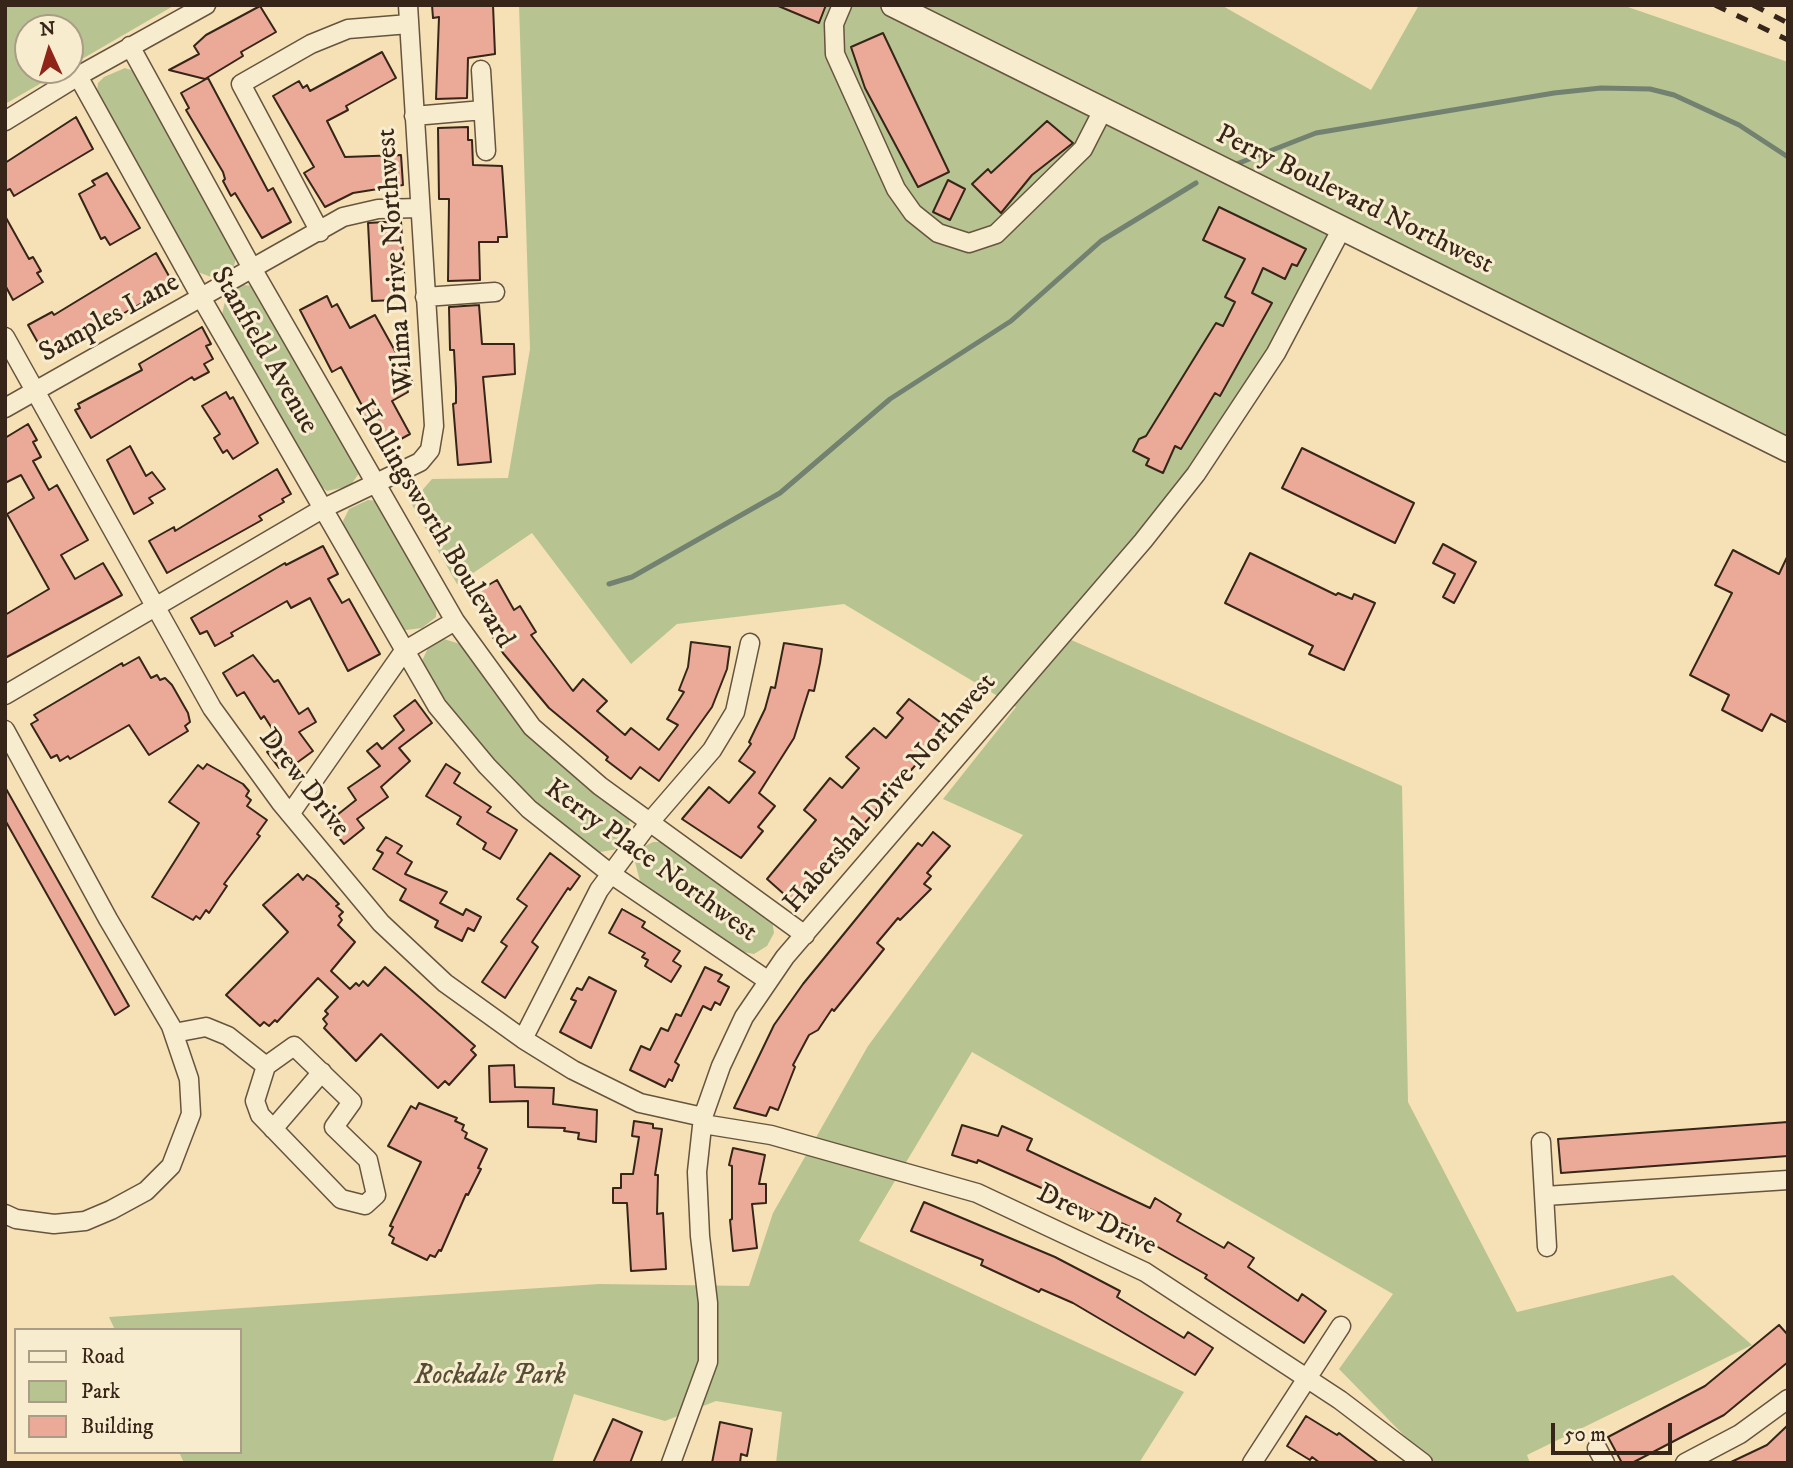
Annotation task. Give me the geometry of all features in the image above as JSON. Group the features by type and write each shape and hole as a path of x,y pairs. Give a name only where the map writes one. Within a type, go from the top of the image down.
{"street":[{"path":"84,73 206,5"},
{"name":"Wilma Drive Northwest","path":"5,695 324,508 377,485 420,462 429,450 434,426 408,5"},
{"path":"842,5 834,24 835,54 895,189 913,213 938,233 969,243 996,234 1083,149 1103,110"},
{"name":"Perry Boulevard Northwest","path":"893,5 1788,450"},
{"path":"320,232 241,84 311,44 348,29 409,24"},
{"name":"Hollingsworth Boulevard","path":"130,46 253,270 455,621 532,727 600,786 805,934"},
{"path":"481,70 486,151"},
{"path":"5,121 65,84"},
{"name":"Stanfield Avenue","path":"82,84 404,651"},
{"path":"414,116 483,110"},
{"name":"Samples Lane","path":"5,408 343,217 378,209 419,208"},
{"name":"Habershal Drive Northwest","path":"671,1463 708,1362 708,1303 699,1228 697,1172 703,1121 721,1066 767,980 1143,541 1196,474 1276,352 1342,228"},
{"path":"425,297 495,292"},
{"name":"Drew Drive","path":"5,337 212,708 290,814 381,923 445,983 523,1039 573,1070 640,1103 703,1121 771,1135 977,1193 1145,1272 1369,1420 1423,1463"},
{"path":"290,814 404,651 455,621"},
{"path":"523,1039 599,890 649,823 712,750 735,712 750,643"},
{"name":"Kerry Place Northwest","path":"404,651 437,706 487,766 529,808 611,874 767,980"},
{"path":"5,730 174,1033 189,1079 191,1114 171,1166 146,1191 111,1210 85,1221 54,1224 16,1219 5,1214"},
{"path":"174,1033 206,1027 228,1036 266,1066"},
{"path":"294,1046 321,1072 352,1102 334,1127 368,1160 376,1195 365,1205 341,1199 260,1115 255,1101 266,1066 294,1046"},
{"path":"274,1129 321,1072"},
{"path":"1541,1142 1548,1247"},
{"path":"1545,1196 1788,1180"},
{"path":"1252,1463 1341,1326"},
{"path":"1685,1463 1740,1434 1788,1399"}],"green space":[{"path":"5,5 175,5 84,58 84,14 14,14 14,84 40,84 5,104"},
{"name":"Rockdale Park","path":"519,5 1221,5 1371,90 1419,5 1622,5 1788,62 1788,447 1331,231 1258,383 1069,639 1402,786 1408,1102 1517,1312 1673,1275 1752,1345 1527,1455 1530,1463 1431,1463 1339,1369 1393,1294 972,1052 859,1241 1184,1392 1139,1463 776,1463 782,1412 716,1401 665,1421 574,1394 552,1463 184,1463 180,1454 242,1454 242,1328 114,1328 109,1317 599,1284 749,1286 773,1213 868,1046 1023,835 943,799 1016,707 844,604 677,624 631,664 532,533 457,584 411,503 432,479 508,478 530,349"},
{"path":"125,68 134,71 237,253 234,266 228,271 211,277 198,272 97,92 98,83 104,77"},
{"path":"243,285 254,286 360,472 350,486 327,491 318,484 222,315 226,296"},
{"path":"368,500 377,501 437,601 436,617 422,628 400,628 345,531 343,521 349,509"},
{"path":"444,639 463,645 492,690 522,726 629,818 630,834 618,849 600,852 584,843 523,790 474,740 423,668 422,661 428,648"},
{"path":"653,842 663,842 772,919 774,933 767,946 754,954 738,951 640,881 635,862 645,846"}],"building":[{"path":"432,5 493,5 495,54 468,58 467,98 436,99 439,17 433,18"},
{"path":"776,5 826,5 819,23"},
{"path":"260,6 276,32 241,52 243,56 205,79 169,70 199,54 194,46 206,35"},
{"path":"883,33 949,172 918,187 865,88 851,47"},
{"path":"382,52 396,78 346,106 348,110 327,121 345,157 401,155 403,185 353,193 325,207 304,173 314,167 273,96 299,81 303,88 307,85 310,91"},
{"path":"208,78 268,191 273,188 291,222 262,238 235,193 231,196 223,181 223,172 186,110 189,108 181,93"},
{"path":"76,117 93,149 14,196 10,189 5,191 5,163"},
{"path":"1047,121 1073,143 1032,175 1001,213 972,184 988,169 991,173"},
{"path":"468,127 468,140 472,140 473,165 502,166 507,237 498,237 498,242 479,242 480,280 448,281 449,199 439,199 438,128"},
{"path":"107,173 140,228 110,245 105,237 101,239 79,194 95,185 92,181"},
{"path":"948,180 965,189 950,220 933,212"},
{"path":"1219,207 1306,249 1297,266 1292,264 1285,279 1263,268 1252,293 1272,303 1220,396 1215,393 1181,449 1175,446 1163,473 1146,465 1149,459 1133,451 1139,439 1146,436 1216,323 1223,326 1235,302 1225,297 1245,259 1203,240"},
{"path":"5,216 29,259 33,257 41,271 37,273 43,282 13,300 5,285"},
{"path":"401,221 405,288 402,289 402,296 394,297 394,300 372,301 368,223"},
{"path":"156,253 174,285 46,357 28,325 52,312 54,315"},
{"path":"327,296 332,307 337,304 350,328 375,315 414,385 407,389 408,392 392,401 410,434 381,450 361,413 365,411 341,367 332,372 300,310"},
{"path":"479,305 482,344 514,344 515,374 483,377 491,462 458,465 453,404 456,403 454,350 450,350 449,307"},
{"path":"202,327 211,344 206,346 213,359 204,364 209,372 194,380 192,377 91,438 75,410 80,408 78,404 142,370 139,364"},
{"path":"226,392 230,399 233,397 258,443 233,459 227,450 223,453 214,438 220,434 202,406"},
{"path":"28,424 37,440 33,442 41,457 33,461 49,490 57,485 88,540 61,555 75,579 103,563 122,595 5,658 5,615 49,589 7,514 34,498 21,475 5,483 5,438"},
{"path":"130,446 146,476 152,472 165,489 149,498 153,503 134,514 107,460"},
{"path":"1302,448 1414,503 1395,543 1282,488"},
{"path":"277,469 291,494 282,499 284,502 259,516 262,520 167,573 149,541 174,527 175,531"},
{"path":"1443,544 1476,562 1454,603 1443,597 1455,574 1433,563"},
{"path":"323,546 338,574 328,579 342,603 349,599 380,654 348,671 310,598 291,608 287,601 231,633 233,636 215,646 207,631 200,634 191,618 285,563 286,565"},
{"path":"1733,550 1779,574 1788,555 1788,723 1771,714 1762,731 1722,710 1729,695 1690,675 1732,593 1715,585"},
{"path":"1250,553 1336,595 1338,593 1352,599 1354,594 1375,603 1344,670 1309,654 1313,646 1225,603"},
{"path":"497,580 514,610 520,606 536,632 531,635 573,691 583,679 607,701 597,711 625,735 631,728 659,750 678,725 667,719 684,692 679,690 688,667 691,642 730,647 727,669 712,707 659,781 640,767 631,779 606,760 608,757 549,708 503,653 487,628 491,625 473,594"},
{"path":"784,643 822,649 820,663 814,691 809,690 794,738 759,793 775,806 758,827 763,831 741,858 682,819 709,787 729,803 755,772 739,761 751,744 749,742 765,709 771,687 775,688"},
{"path":"253,655 274,682 278,680 299,714 308,708 316,722 299,732 313,751 287,770 283,765 279,768 267,752 272,748 269,744 278,738 264,716 261,719 244,692 237,696 223,673"},
{"path":"139,657 151,678 157,675 160,680 165,678 172,685 188,713 190,722 185,726 188,731 149,755 129,725 70,759 68,756 60,761 57,755 51,758 31,724 38,720 34,715 122,663 123,666"},
{"path":"909,699 948,728 843,848 817,882 814,879 794,903 767,879 816,820 804,810 830,778 842,788 859,768 846,757 874,728 886,738 903,718 897,713"},
{"path":"415,700 432,723 399,748 410,761 381,787 388,797 357,819 364,828 344,844 327,823 356,800 348,788 380,766 367,751 377,743 382,749 404,730 394,716"},
{"path":"207,764 243,784 249,791 246,796 251,800 247,806 267,820 257,834 260,836 224,884 227,886 209,913 206,910 200,919 196,916 193,920 152,897 199,823 169,802 198,765 203,769"},
{"path":"446,764 460,773 454,783 491,807 487,812 517,830 500,859 483,849 486,843 457,824 461,817 426,796"},
{"path":"5,787 129,1006 115,1015 5,820"},
{"path":"933,832 950,846 927,873 931,876 924,884 931,889 900,920 898,918 877,943 884,949 834,1011 832,1009 818,1030 809,1035 793,1065 795,1067 778,1110 770,1107 766,1116 734,1108 774,1025 803,984 918,843 922,846"},
{"path":"386,837 402,846 397,853 412,862 405,874 447,892 440,903 463,915 466,909 481,917 474,931 468,928 462,941 435,927 438,921 400,900 406,889 373,869 383,853 377,850"},
{"path":"550,853 580,876 570,890 568,888 532,942 538,947 505,998 482,982 507,946 501,942 527,906 517,899"},
{"path":"298,874 303,880 307,875 315,880 339,904 336,906 343,912 339,916 342,920 338,925 355,942 331,971 350,989 356,983 359,986 363,981 368,986 385,967 475,1046 471,1050 476,1055 449,1085 445,1081 438,1088 381,1034 356,1061 324,1028 327,1024 323,1019 328,1014 325,1011 338,997 318,978 277,1022 275,1020 269,1026 264,1022 260,1026 226,995 288,932 263,905"},
{"path":"622,909 645,922 642,927 680,951 673,961 681,966 671,982 645,966 648,960 642,957 645,953 609,933"},
{"path":"705,967 722,975 718,981 729,987 720,1005 715,1002 711,1010 703,1006 675,1062 679,1065 672,1081 669,1079 665,1087 630,1070 641,1046 650,1050 661,1028 668,1031 676,1014 681,1016"},
{"path":"589,977 616,991 591,1048 560,1032 576,1001 571,999 577,988 582,990"},
{"path":"514,1065 515,1087 554,1088 553,1104 597,1110 596,1142 578,1139 579,1133 564,1131 565,1128 528,1127 528,1101 490,1102 489,1066"},
{"path":"419,1103 457,1118 455,1121 464,1125 462,1130 467,1133 465,1138 487,1149 478,1168 481,1169 468,1195 466,1194 441,1251 439,1250 435,1257 430,1255 427,1260 392,1243 394,1238 389,1235 393,1227 390,1226 421,1162 388,1146 411,1106 416,1109"},
{"path":"634,1121 653,1124 653,1128 662,1129 655,1175 658,1175 657,1214 663,1213 666,1269 631,1271 627,1203 613,1203 613,1188 621,1188 621,1174 633,1174 639,1137 632,1136"},
{"path":"1788,1122 1788,1156 1561,1173 1558,1139"},
{"path":"962,1125 998,1136 1002,1126 1032,1139 1027,1150 1150,1208 1155,1198 1181,1214 1177,1221 1224,1248 1228,1242 1254,1258 1248,1267 1298,1301 1302,1294 1326,1311 1304,1343 1205,1278 1207,1275 1135,1234 1137,1230 978,1160 977,1163 952,1155"},
{"path":"733,1148 765,1155 759,1184 766,1184 766,1203 752,1204 757,1248 733,1251 730,1220 732,1166 729,1165"},
{"path":"924,1202 1055,1257 1120,1291 1117,1297 1184,1338 1188,1332 1213,1348 1195,1375 1073,1303 1041,1289 1039,1292 981,1265 983,1260 911,1231"},
{"path":"1779,1325 1788,1335 1788,1362 1724,1415 1632,1463 1622,1463 1608,1437 1705,1386"},
{"path":"1306,1416 1337,1435 1339,1433 1379,1463 1320,1463 1287,1446"},
{"path":"613,1419 642,1432 630,1463 593,1463"},
{"path":"720,1422 752,1429 747,1456 741,1454 740,1463 712,1463"},
{"path":"1788,1425 1788,1463 1729,1463 1767,1445"}],"waterway":[{"path":"1234,165 1316,133 1554,93 1601,88 1650,89 1674,95 1739,125 1788,157"},
{"path":"609,584 632,577 780,493 890,399 1011,321 1101,241 1196,183"}],"railway":[{"path":"1715,5 1788,40"},
{"path":"1753,5 1788,23"}]}
